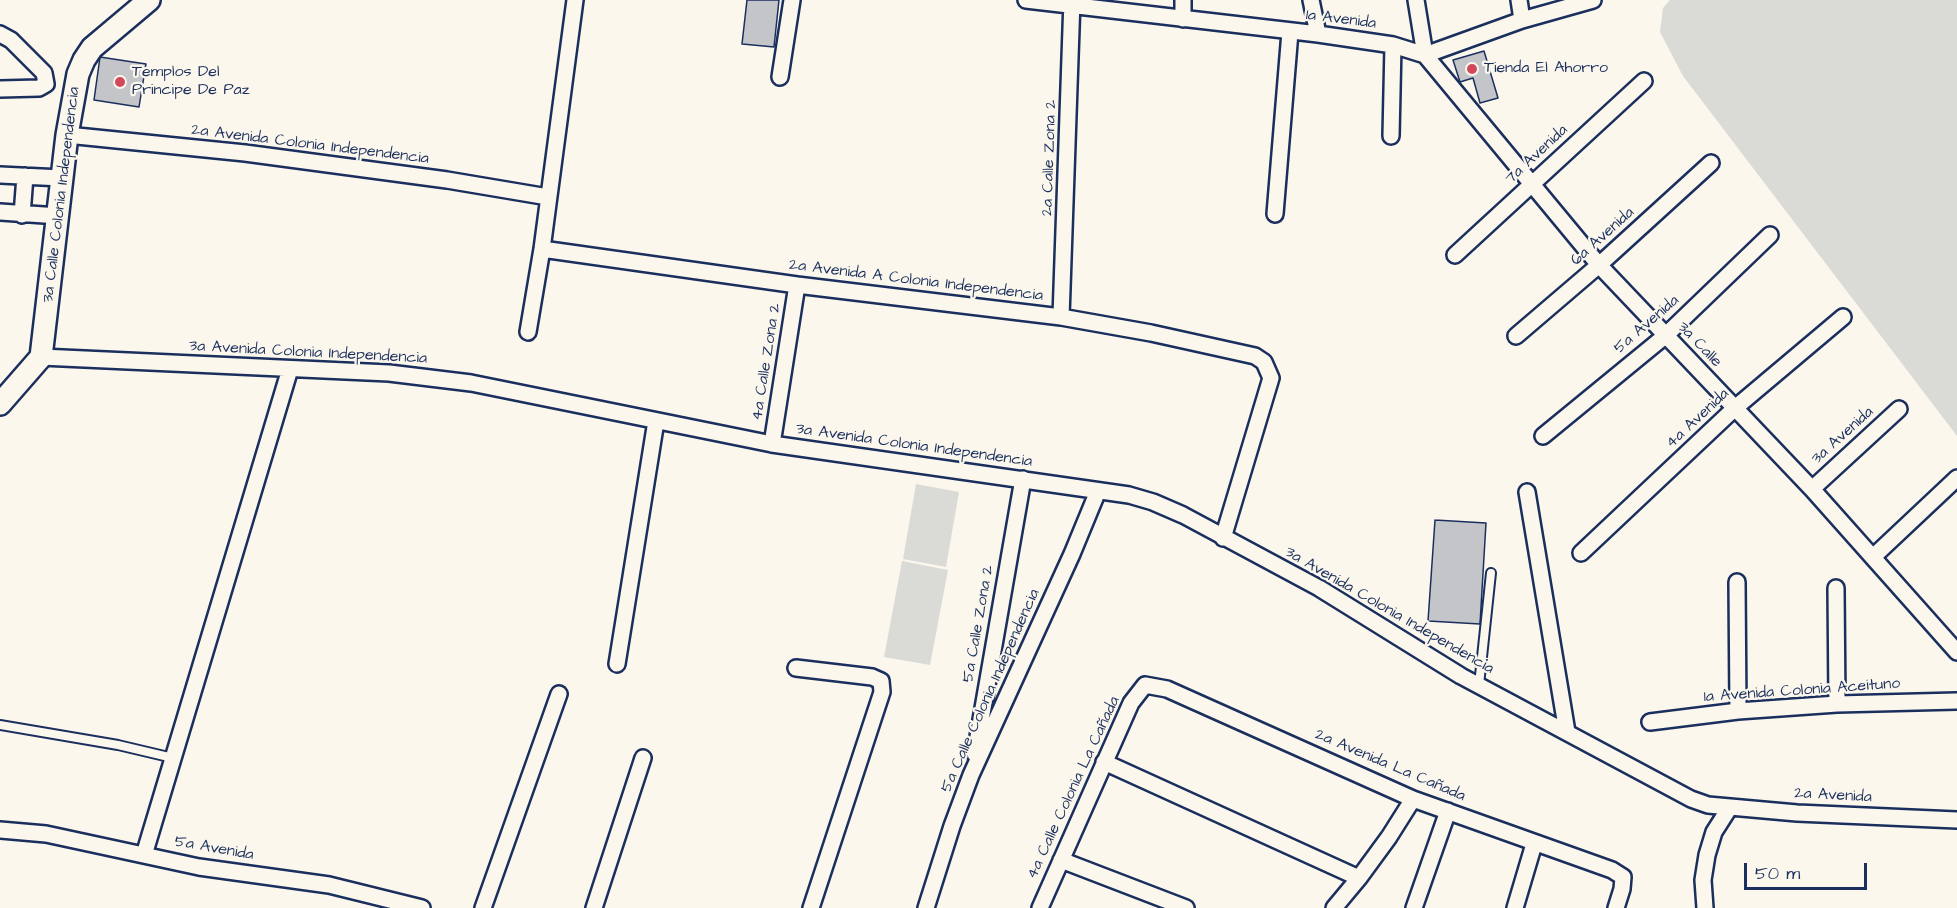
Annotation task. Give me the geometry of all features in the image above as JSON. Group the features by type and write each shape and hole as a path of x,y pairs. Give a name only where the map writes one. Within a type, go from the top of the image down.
{"street":[{"name":"3a Calle Colonia Independencia","path":"41,357 67,135 78,74 92,48 149,0"},
{"path":"528,332 542,249 575,0"},
{"path":"780,76 792,0"},
{"name":"1a Avenida","path":"1026,0 1072,3 1183,19 1318,34 1393,45 1425,55"},
{"path":"1183,0 1183,19"},
{"path":"1311,0 1318,34"},
{"path":"1416,0 1425,55 1522,20 1541,7 1593,0"},
{"path":"1519,0 1522,20"},
{"name":"2a Calle Zona 2","path":"1061,317 1072,3"},
{"path":"1275,214 1290,32"},
{"path":"0,34 11,40 44,73 46,84 39,88 0,88"},
{"path":"1391,136 1393,45"},
{"name":"3a Calle","path":"1425,55 1599,265 1812,489 1957,652"},
{"name":"7a Avenida","path":"1455,255 1644,81"},
{"name":"2a Avenida Colonia Independencia","path":"67,135 244,153 447,180 548,197"},
{"name":"6a Avenida","path":"1516,336 1599,265 1711,163"},
{"path":"0,175 62,178"},
{"path":"22,215 25,176"},
{"path":"0,212 59,216"},
{"name":"5a Avenida","path":"1543,436 1665,336 1770,235"},
{"name":"2a Avenida A Colonia Independencia","path":"542,249 797,285 1061,317 1151,333 1255,356 1264,362 1270,378 1223,538"},
{"name":"4a Calle Zona 2","path":"772,444 797,285"},
{"name":"4a Avenida","path":"1581,553 1735,408 1843,317"},
{"path":"0,404 41,357"},
{"name":"3a Avenida Colonia Independencia","path":"41,357 389,373 471,383 772,444 1129,495 1183,515 1319,588 1479,685 1691,799 1708,805"},
{"path":"144,855 290,369"},
{"name":"3a Avenida","path":"1812,489 1899,409"},
{"path":"616,664 656,421"},
{"path":"1873,557 1957,478"},
{"name":"5a Calle Zona 2","path":"971,775 1023,479"},
{"name":"5a Calle Colonia Independencia","path":"926,908 971,775 1072,554 1098,491"},
{"path":"1527,492 1567,732"},
{"path":"1737,582 1738,711"},
{"path":"1836,588 1837,704"},
{"path":"796,669 872,677 881,681 882,692 811,908"},
{"name":"4a Calle Colonia La Cañada","path":"1040,908 1131,703 1145,686"},
{"name":"2a Avenida La Cañada","path":"1145,686 1167,689 1413,799 1612,870 1623,877 1616,908"},
{"path":"483,908 559,694"},
{"name":"1a Avenida Colonia Aceituno","path":"1650,722 1738,711 1837,704 1957,701"},
{"path":"594,908 643,758"},
{"path":"1104,762 1359,878"},
{"path":"1334,908 1389,837 1413,799"},
{"name":"2a Avenida","path":"1708,805 1797,813 1957,820"},
{"path":"1705,908 1703,880 1707,855 1714,832 1730,807"},
{"path":"1414,908 1448,811"},
{"name":"5a Avenida","path":"0,830 46,834 199,867 329,885 422,908"},
{"path":"1515,908 1534,844"},
{"path":"1061,860 1186,908"}],"lane":[{"path":"1479,685 1491,573"},
{"path":"0,725 118,745 173,758"}],"shaded area":[{"path":"1670,0 1957,0 1957,436 1683,76 1660,32 1663,8"},
{"path":"916,484 959,492 946,567 903,559"},
{"path":"902,561 948,570 930,665 884,657"}],"building":[{"path":"747,0 779,0 774,47 742,44"},
{"name":"Tienda El Ahorro","path":"1484,51 1498,98 1480,103 1473,78 1460,82 1453,60"},
{"name":"Templos Del Principe De Paz","path":"100,57 146,64 139,107 94,100"},
{"path":"1435,520 1486,523 1480,624 1428,621"}],"place":[{"name":"Tienda El Ahorro","path":"1472,69"},
{"name":"Templos Del Principe De Paz","path":"120,82"}]}
